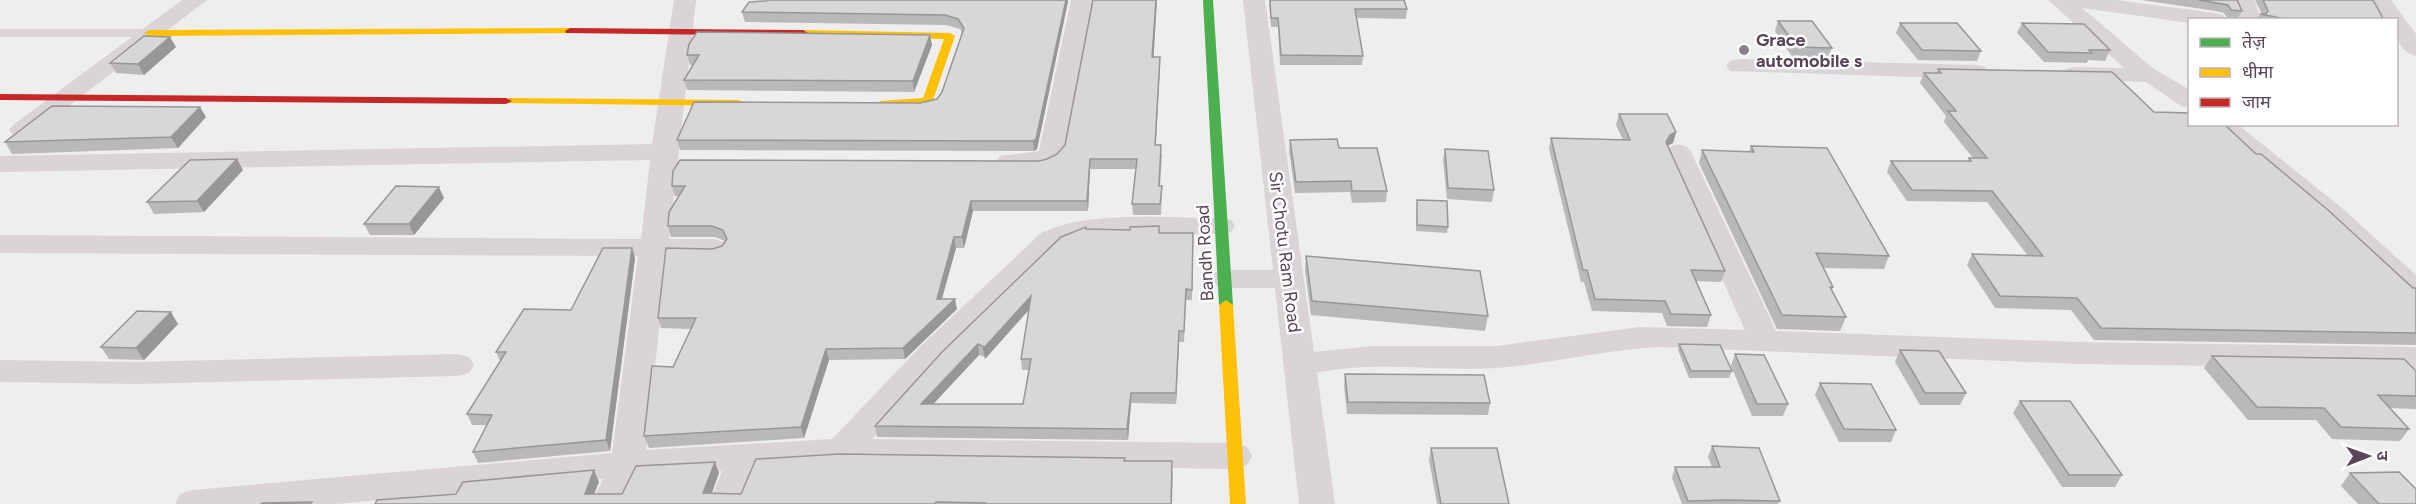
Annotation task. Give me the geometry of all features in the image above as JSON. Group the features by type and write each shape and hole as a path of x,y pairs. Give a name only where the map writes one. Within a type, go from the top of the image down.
{"street":[{"path":"0,148 149,33 196,0"},
{"path":"609,504 627,464 644,338 652,248 671,157 672,103 685,0"},
{"path":"984,162 1032,163 1051,155 1082,0"},
{"name":"Bandh Road","path":"1208,0 1238,504"},
{"name":"Sir Chotu Ram Road","path":"1254,0 1317,504"},
{"path":"2059,0 2146,75"},
{"path":"2069,0 2121,4 2203,18"},
{"path":"2243,0 2250,18"},
{"path":"2380,0 2393,18"},
{"path":"2398,25 2416,48"},
{"path":"149,33 680,31 950,36 926,102 874,103"},
{"path":"2398,54 2416,59"},
{"path":"1738,66 1997,73"},
{"path":"2054,74 2146,75 2156,77 2188,100"},
{"path":"0,97 755,103"},
{"path":"2222,126 2332,214 2416,291"},
{"path":"1678,152 1765,341"},
{"path":"0,164 671,157"},
{"path":"841,451 931,354 1051,239 1069,230 1087,227 1221,226"},
{"path":"0,244 714,248"},
{"path":"1224,279 1288,279"},
{"path":"1299,366 1343,357 1496,357 1642,337 2078,353 2416,358"},
{"path":"0,371 138,373 458,364"},
{"path":"193,504 450,492 627,464 841,451 1234,456"},
{"path":"727,504 745,457"}],"lane":[{"path":"0,33 149,33"}],"building":[{"path":"767,0 1066,0 1036,139 1033,141 677,140 694,102 920,103 937,99 942,92 964,28 958,19 945,15 742,12 749,2"},
{"path":"1093,0 1156,0 1152,57 1160,57 1155,145 1161,145 1160,204 1132,204 1137,159 1090,159 1087,201 971,201 962,237 954,237 937,299 955,299 903,348 826,349 801,427 644,436 652,366 673,367 696,318 658,318 666,248 712,249 722,246 727,239 723,230 712,226 668,226 669,212 685,186 672,186 673,171 680,160 1039,161 1047,159 1057,154 1065,145"},
{"path":"1270,0 1404,0 1407,9 1355,9 1363,56 1281,55 1278,18 1271,18"},
{"path":"2199,0 2237,0 2242,11 2231,10 2228,5"},
{"path":"2263,0 2373,0 2383,18 2281,18 2260,14 2266,14 2268,11"},
{"path":"1778,21 1812,21 1832,48 1797,47"},
{"path":"1900,23 1957,23 1981,51 1922,50"},
{"path":"2022,23 2084,24 2110,50 2089,50 2092,53 2048,52"},
{"path":"697,32 930,35 913,81 684,80 699,55 687,55 689,44"},
{"path":"144,36 170,37 138,64 110,63"},
{"path":"1938,69 2112,72 2154,112 2188,113 2188,126 2226,126 2256,154 2261,154 2328,210 2413,288 2416,288 2416,333 2101,328 2077,298 2000,296 1972,254 2043,256 1992,191 1912,190 1891,161 1971,161 1969,158 1987,158 1948,111 1956,111 1924,73 1941,73"},
{"path":"52,106 200,107 171,137 5,142"},
{"path":"1619,114 1667,114 1676,132 1670,135 1666,142 1725,271 1691,270 1711,315 1671,314 1665,301 1595,299 1587,270 1583,270 1551,138 1630,140"},
{"path":"1337,139 1339,148 1377,148 1387,191 1352,191 1351,181 1296,182 1290,140"},
{"path":"1751,146 1827,148 1889,256 1816,253 1846,317 1782,315 1702,150 1754,152"},
{"path":"1445,149 1488,151 1494,190 1448,188"},
{"path":"237,159 197,201 147,202 190,160"},
{"path":"396,186 439,187 409,224 364,224"},
{"path":"1417,200 1447,201 1448,227 1417,225"},
{"path":"1159,226 1159,233 1193,233 1192,290 1186,289 1184,331 1179,331 1176,393 1131,393 1127,429 875,426 942,352 1061,237 1086,227 1086,229 1130,230 1130,227","holes":["1031,296 1021,359 1031,359 1023,404 921,404 978,344 984,347 983,349"]},
{"path":"603,248 632,248 606,440 473,452 492,415 467,414 506,352 496,352 524,309 571,310"},
{"path":"1306,256 1480,271 1488,316 1312,301"},
{"path":"137,311 171,312 136,348 101,347"},
{"path":"1679,344 1720,345 1732,371 1691,371"},
{"path":"1900,350 1939,351 1966,393 1925,393"},
{"path":"1735,354 1764,355 1788,404 1757,404"},
{"path":"2212,356 2404,359 2416,371 2416,396 2378,395 2409,429 2341,427 2324,408 2257,407"},
{"path":"1345,374 1484,375 1490,403 1348,402"},
{"path":"1820,383 1871,384 1896,430 1844,429"},
{"path":"2020,401 2070,401 2122,475 2069,475"},
{"path":"1712,446 1759,448 1780,501 1688,501 1675,467 1720,467"},
{"path":"1431,448 1497,448 1509,504 1441,504"},
{"path":"839,454 1125,458 1124,461 1172,461 1171,504 936,502 935,504 375,504 377,500 456,494 463,482 594,470 585,494 622,494 636,466 715,462 703,493 741,494 756,459"},
{"path":"2399,472 2416,489 2416,504 2379,504 2350,473"},
{"path":"312,502 310,504 261,504 262,503"}],"traffic: fast":[{"path":"1208,0 1226,305"}],"traffic: slow":[{"path":"149,33 570,31"},
{"path":"803,33 950,36 928,101 884,103"},
{"path":"506,101 739,103"},
{"path":"1226,305 1238,504"}],"traffic: jam":[{"path":"570,31 803,33"},
{"path":"0,97 506,101"}],"place":[{"name":"Grace automobile s","path":"1744,50"}]}
